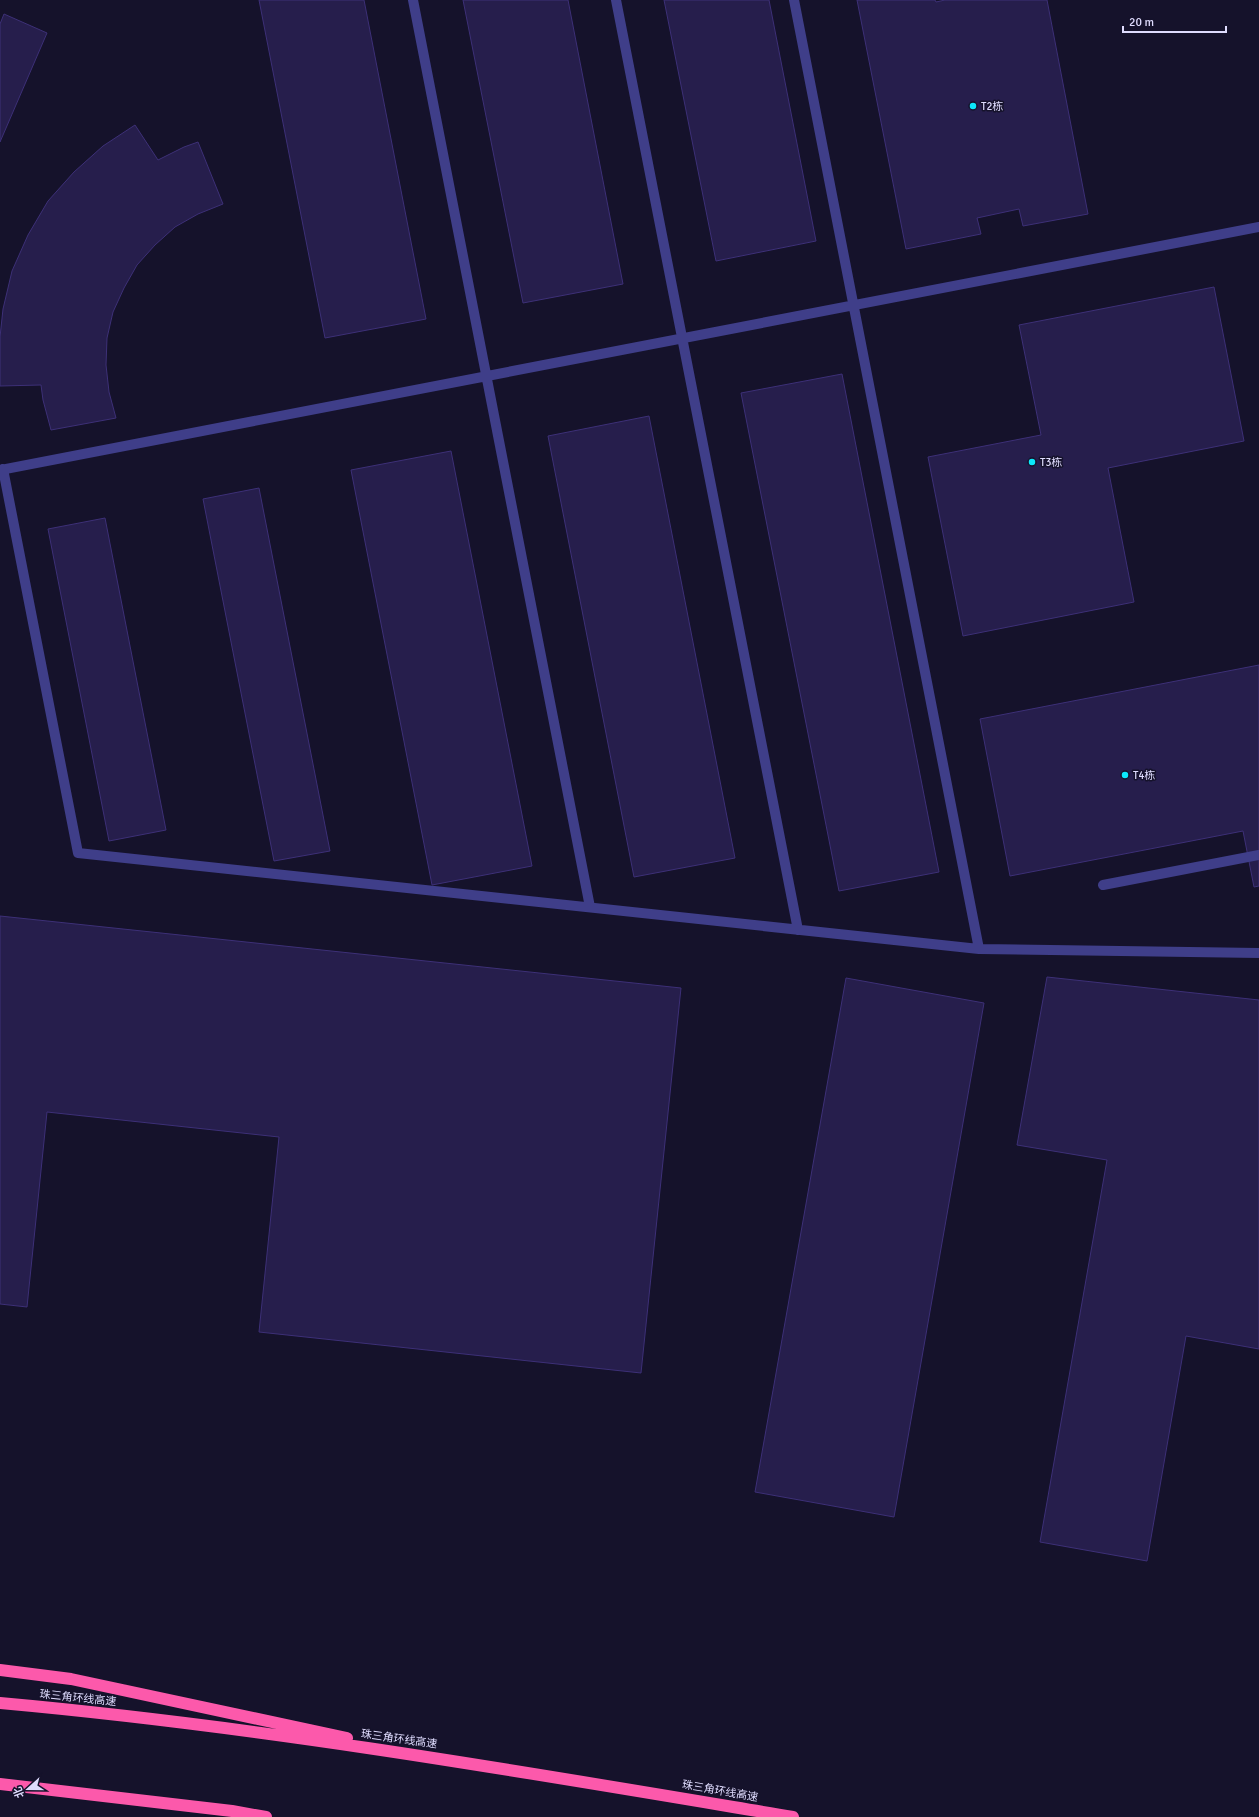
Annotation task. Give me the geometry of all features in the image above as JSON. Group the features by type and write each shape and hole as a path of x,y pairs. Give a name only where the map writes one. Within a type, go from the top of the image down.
{"highway":[{"path":"0,1670 71,1679 438,1757"},
{"name":"珠三角环线高速","path":"0,1703 71,1710 438,1757 793,1817"},
{"path":"0,1784 232,1811 266,1817"}],"lane":[{"path":"413,0 590,908"},
{"path":"616,0 798,930"},
{"path":"794,0 979,949"},
{"path":"1259,227 2,470 78,853 979,949 1259,953"},
{"path":"1103,885 1259,855"}],"building":[{"path":"259,0 364,0 426,319 325,338"},
{"path":"463,0 568,0 623,284 523,303"},
{"path":"664,0 769,0 816,241 716,261"},
{"name":"T2栋","path":"857,0 935,0 936,2 945,0 1047,0 1088,214 1023,226 1019,209 977,218 981,234 906,249"},
{"path":"4,14 47,33 0,142 0,24"},
{"path":"135,125 158,160 198,142 223,204 198,214 175,227 155,245 137,265 124,288 113,312 107,338 106,365 109,392 116,418 51,430 43,400 41,385 0,386 0,337 3,309 12,271 28,235 48,201 74,172 103,146"},
{"name":"T3栋","path":"1214,287 1244,441 1108,468 1134,602 963,636 928,457 1041,435 1019,325"},
{"path":"842,374 939,872 839,891 741,393"},
{"path":"649,416 735,858 634,877 548,436"},
{"path":"451,451 532,866 432,885 351,470"},
{"path":"259,488 330,851 274,861 203,499"},
{"path":"105,518 166,830 109,841 48,529"},
{"name":"T4栋","path":"1259,665 1259,886 1254,887 1243,831 1010,876 980,719"},
{"path":"0,916 681,988 641,1373 259,1332 279,1137 47,1112 27,1307 0,1304"},
{"path":"1047,977 1259,1000 1259,1349 1186,1336 1147,1561 1040,1542 1107,1160 1017,1145"},
{"path":"846,978 984,1003 894,1517 755,1492"}],"place":[{"name":"T2栋","path":"973,106"},
{"name":"T3栋","path":"1032,462"},
{"name":"T4栋","path":"1125,775"}]}
